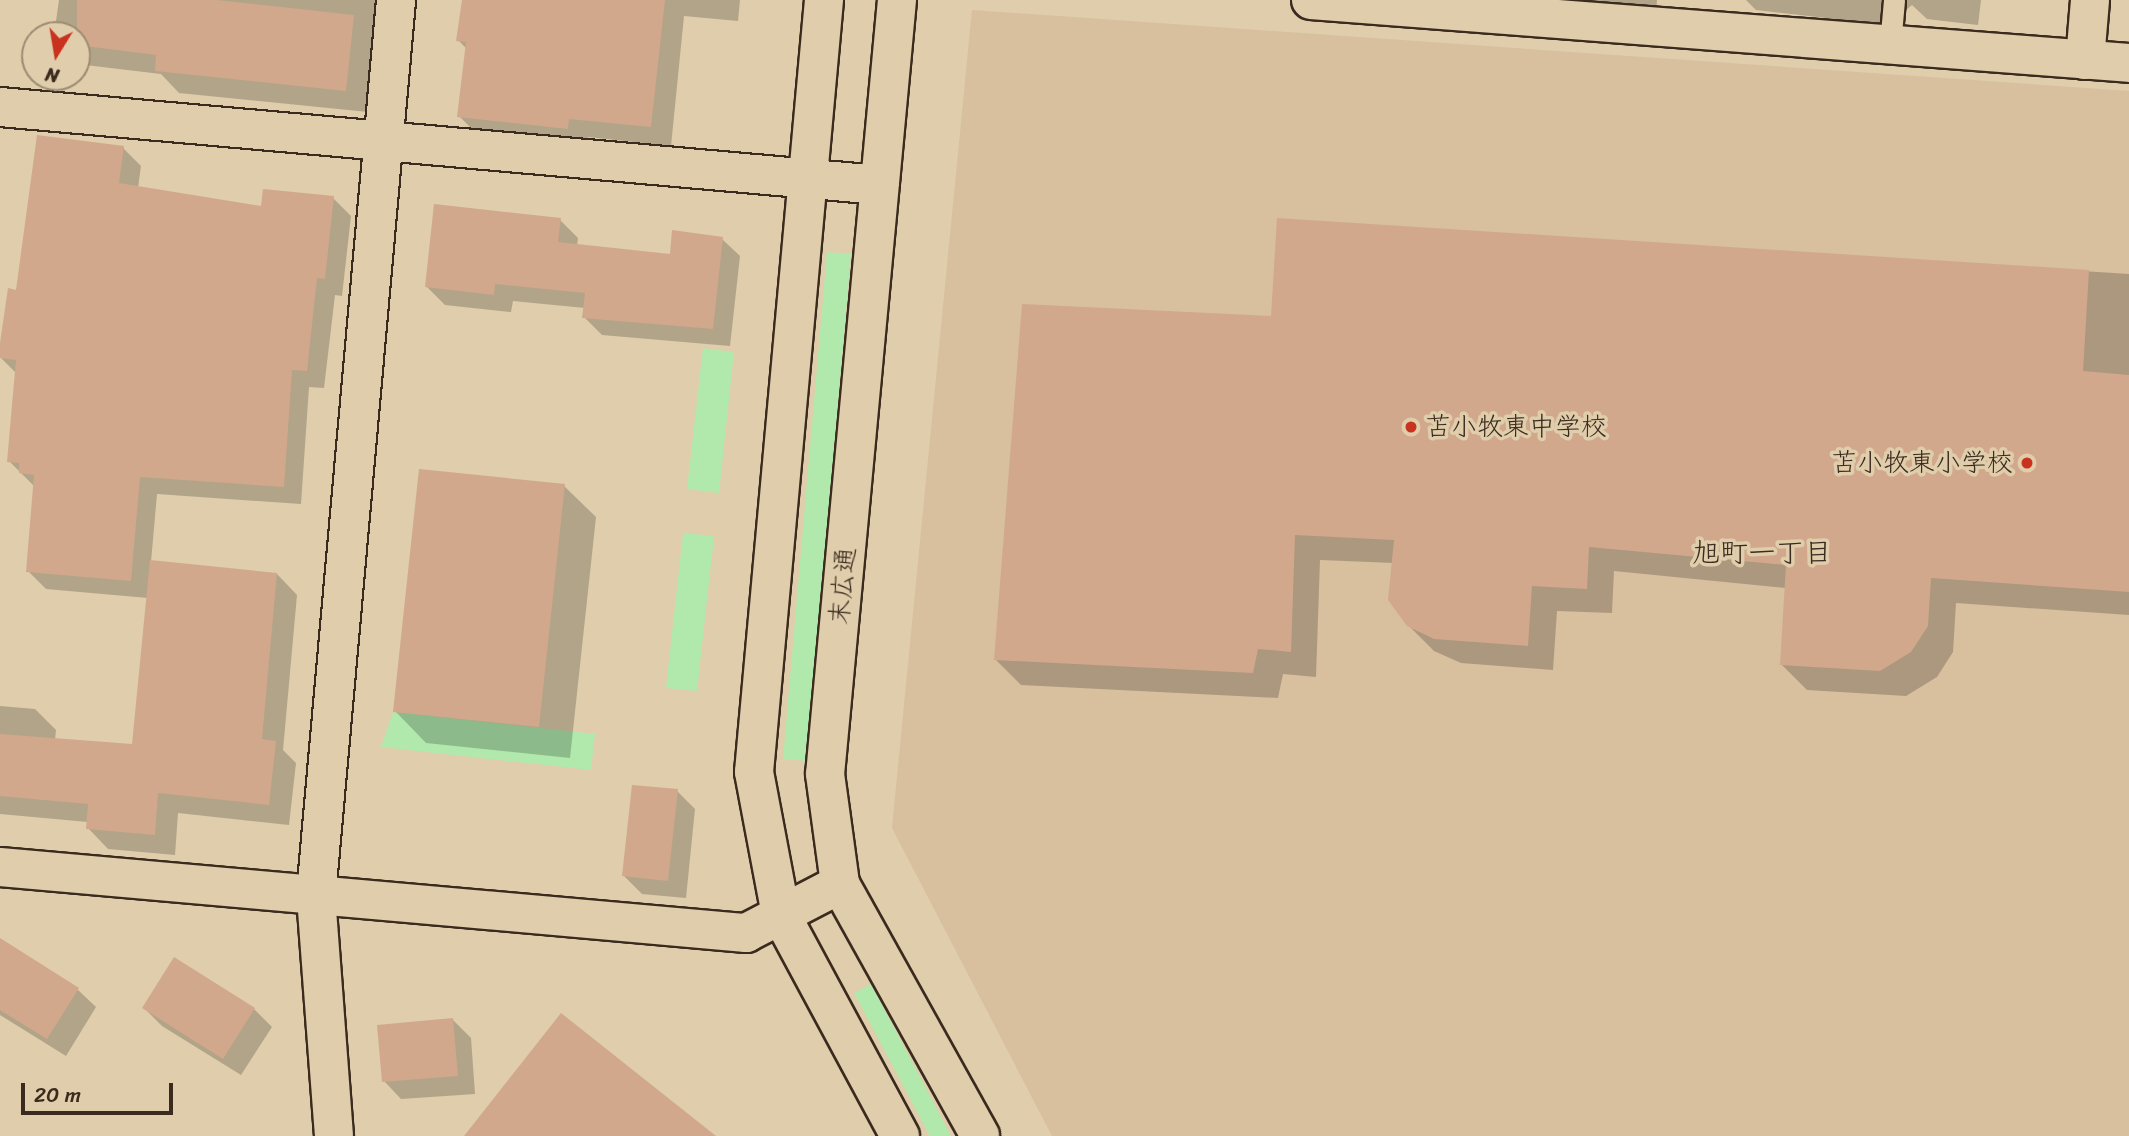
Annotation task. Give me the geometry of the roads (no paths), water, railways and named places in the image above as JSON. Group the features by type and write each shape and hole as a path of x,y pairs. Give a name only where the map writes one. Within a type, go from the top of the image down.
{"street":[{"path":"334,1136 316,895 396,0"},
{"path":"824,0 754,772 781,915 900,1136"},
{"name":"末広通","path":"897,0 825,774 840,884 981,1136"},
{"path":"1311,0 1692,15 1891,45 2129,63"},
{"path":"2085,60 2090,0"},
{"path":"0,107 880,185"},
{"path":"0,867 746,933 840,884"}],"lane":[{"path":"1891,45 1894,0"}],"place":[{"name":"苫小牧東中学校","path":"1411,427"},
{"name":"苫小牧東小学校","path":"2027,463"}],"district":[{"name":"旭町一丁目","path":"1762,553"}]}
